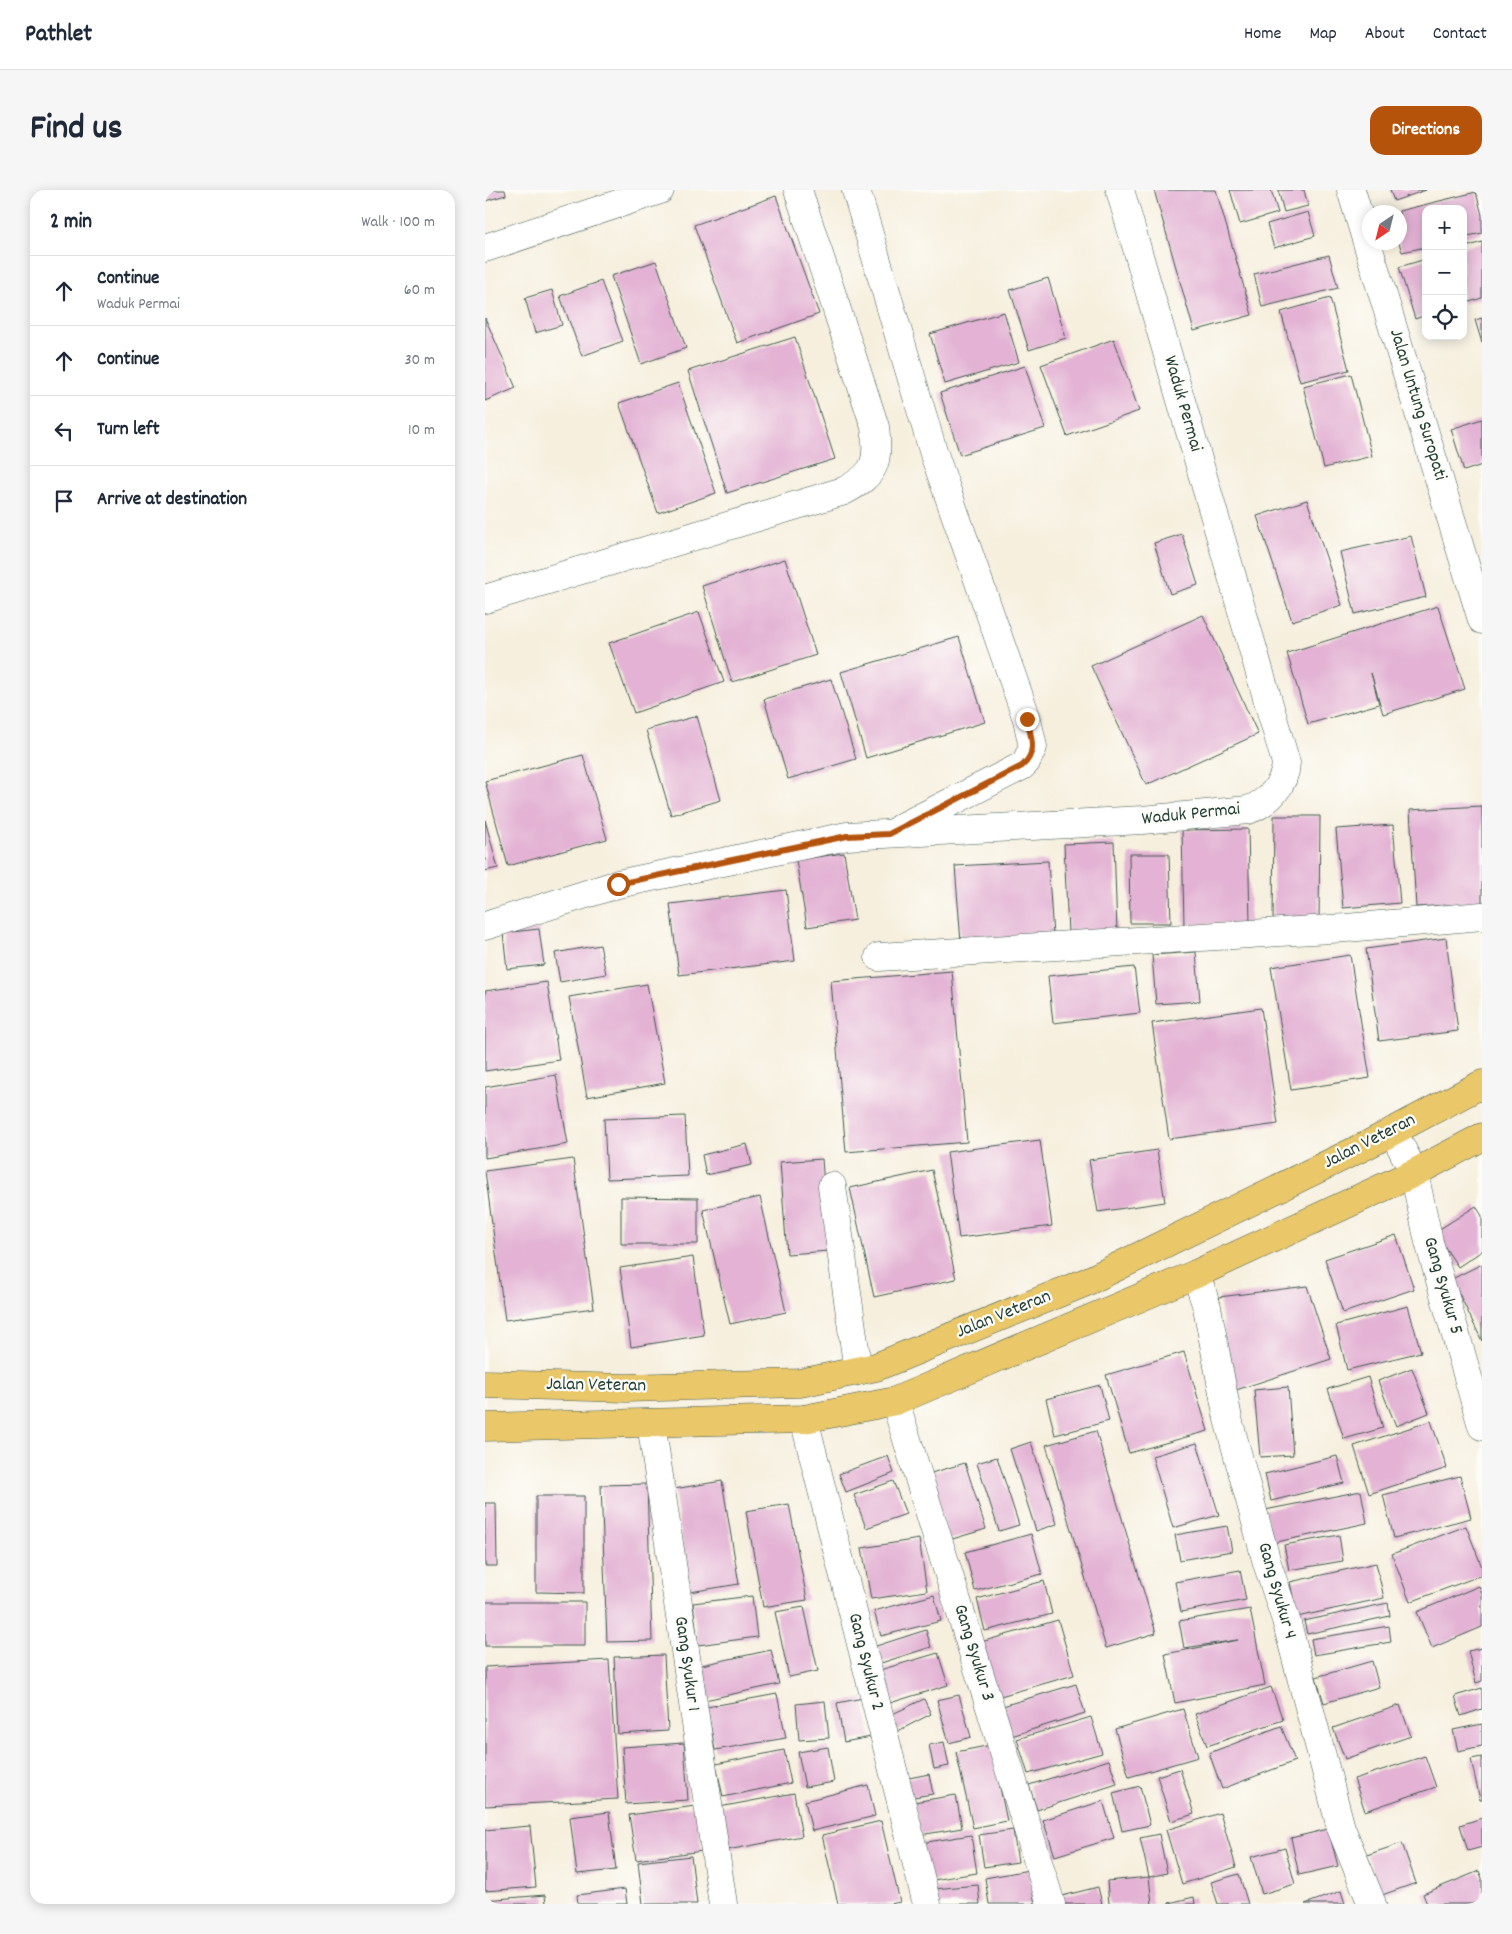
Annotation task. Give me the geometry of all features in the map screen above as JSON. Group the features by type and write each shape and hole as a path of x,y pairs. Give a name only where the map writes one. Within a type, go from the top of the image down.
{"highway":[{"name":"Jalan Veteran","path":"485,1384 627,1388 800,1383 876,1367 1084,1283 1482,1084"},
{"name":"Jalan Veteran","path":"485,1428 804,1419 895,1401 1195,1274 1415,1173 1482,1137"}],"street":[{"path":"485,248 660,190"},
{"path":"485,599 844,491 869,475 876,458 875,427 798,190"},
{"path":"856,190 934,454 1020,697 1033,747 1030,757 1022,766 889,834"},
{"name":"Waduk Permai","path":"485,926 618,884 847,836 1143,820 1248,810 1259,805 1272,795 1284,778 1285,763 1120,190"},
{"name":"Jalan Untung Suropati","path":"1351,190 1482,620"},
{"path":"879,957 1346,928 1482,916"},
{"name":"Gang Syukur 5","path":"1393,1130 1415,1173 1429,1242 1482,1426"},
{"path":"832,1186 858,1371"},
{"name":"Gang Syukur 4","path":"1195,1274 1207,1306 1228,1419 1267,1563 1286,1620 1341,1828 1372,1904"},
{"name":"Gang Syukur 3","path":"895,1401 1051,1904"},
{"name":"Gang Syukur 2","path":"804,1419 927,1904"},
{"name":"Gang Syukur 1","path":"651,1423 723,1904"}],"building":[{"path":"485,190 505,190 506,195 485,201"},
{"path":"1154,190 1216,190 1252,315 1194,331"},
{"path":"1230,190 1271,190 1278,213 1240,224"},
{"path":"1278,190 1304,190 1308,206 1284,212"},
{"path":"1390,190 1426,190 1394,201"},
{"path":"1476,192 1482,215 1482,233 1467,236 1467,205 1423,205"},
{"path":"776,196 819,314 737,343 694,225"},
{"path":"1422,205 1422,248 1402,252 1401,250 1407,250 1407,209"},
{"path":"1308,212 1315,236 1274,248 1267,224"},
{"path":"1482,242 1482,298 1467,303 1467,250 1467,247"},
{"path":"1329,255 1338,288 1262,307 1254,274"},
{"path":"1422,260 1422,316 1415,319 1399,267"},
{"path":"656,261 686,348 641,364 611,276"},
{"path":"1048,278 1066,338 1029,350 1010,290"},
{"path":"601,281 623,341 582,356 560,296"},
{"path":"552,290 562,325 535,333 525,298"},
{"path":"1330,298 1349,370 1300,382 1281,312"},
{"path":"1004,312 1019,362 945,384 930,334"},
{"path":"485,318 516,388 485,401"},
{"path":"1482,318 1482,343 1475,320"},
{"path":"795,337 835,459 727,493 688,371"},
{"path":"1114,339 1139,411 1067,436 1041,365"},
{"path":"1025,366 1045,428 960,455 940,393"},
{"path":"1351,374 1372,456 1324,468 1303,386"},
{"path":"678,383 716,493 658,513 619,403"},
{"path":"1482,419 1482,465 1464,471 1451,429"},
{"path":"1307,500 1342,605 1292,621 1257,516"},
{"path":"1182,534 1198,585 1170,594 1154,543"},
{"path":"1411,536 1426,597 1355,614 1340,552"},
{"path":"785,559 816,655 732,682 702,586"},
{"path":"1438,606 1465,689 1383,714 1371,673 1379,704 1308,724 1287,653"},
{"path":"699,612 724,682 634,713 609,643"},
{"path":"1203,615 1258,734 1146,785 1091,666"},
{"path":"959,637 985,722 866,758 841,672"},
{"path":"831,679 856,759 788,779 764,699"},
{"path":"697,716 721,800 671,815 646,730"},
{"path":"583,755 607,839 508,866 485,781"},
{"path":"1482,806 1482,903 1416,907 1410,810"},
{"path":"1274,816 1320,816 1319,923 1273,922"},
{"path":"485,820 498,868 485,871"},
{"path":"1393,825 1400,903 1343,908 1336,829"},
{"path":"1248,829 1250,924 1184,925 1182,830"},
{"path":"1114,842 1117,932 1068,933 1064,844"},
{"path":"844,853 855,920 807,927 796,860"},
{"path":"1129,854 1169,854 1171,923 1130,923"},
{"path":"1048,861 1053,936 961,942 955,866"},
{"path":"786,890 795,961 679,975 670,904"},
{"path":"539,929 544,965 507,969 503,933"},
{"path":"1446,938 1458,1031 1379,1041 1366,949"},
{"path":"600,945 606,974 560,982 555,953"},
{"path":"1196,952 1200,1001 1156,1004 1152,955"},
{"path":"1350,955 1370,1078 1291,1090 1271,967"},
{"path":"1134,967 1140,1013 1053,1023 1048,976"},
{"path":"952,971 967,1142 846,1152 831,981"},
{"path":"547,982 559,1060 485,1071 485,991"},
{"path":"647,984 665,1083 587,1097 569,997"},
{"path":"1261,1008 1278,1124 1169,1139 1152,1023"},
{"path":"556,1075 568,1144 485,1158 485,1087"},
{"path":"685,1116 688,1176 607,1179 604,1119"},
{"path":"1040,1140 1052,1226 959,1238 947,1152"},
{"path":"747,1144 752,1165 706,1175 702,1155"},
{"path":"1157,1150 1165,1202 1098,1212 1089,1160"},
{"path":"573,1159 594,1308 505,1320 485,1171"},
{"path":"822,1159 829,1251 787,1254 780,1162"},
{"path":"932,1170 956,1279 874,1297 850,1188"},
{"path":"621,1197 698,1198 698,1244 621,1244"},
{"path":"760,1197 786,1312 730,1324 703,1210"},
{"path":"1476,1206 1482,1216 1482,1251 1458,1267 1435,1232"},
{"path":"1396,1235 1414,1289 1343,1313 1325,1259"},
{"path":"693,1257 704,1335 631,1347 620,1268"},
{"path":"1482,1264 1482,1341 1452,1279"},
{"path":"1307,1286 1331,1359 1233,1391 1219,1297"},
{"path":"1408,1306 1421,1352 1347,1370 1336,1325"},
{"path":"1184,1352 1208,1431 1129,1453 1106,1375"},
{"path":"1412,1368 1429,1413 1396,1426 1378,1381"},
{"path":"1368,1377 1383,1428 1344,1439 1328,1389"},
{"path":"1100,1385 1109,1421 1055,1435 1046,1399"},
{"path":"1288,1387 1293,1455 1260,1457 1254,1390"},
{"path":"1431,1421 1447,1468 1369,1494 1354,1446"},
{"path":"1096,1431 1156,1633 1106,1648 1046,1445"},
{"path":"1031,1442 1057,1524 1036,1531 1010,1449"},
{"path":"1197,1443 1219,1515 1173,1528 1152,1456"},
{"path":"888,1456 894,1473 846,1492 839,1474"},
{"path":"1337,1456 1344,1483 1271,1501 1265,1474"},
{"path":"997,1457 1019,1525 999,1531 977,1463"},
{"path":"965,1463 986,1529 949,1540 928,1474"},
{"path":"1460,1476 1471,1518 1394,1538 1383,1495"},
{"path":"722,1481 739,1584 690,1592 674,1489"},
{"path":"893,1481 906,1514 866,1528 854,1495"},
{"path":"647,1484 652,1641 607,1642 601,1485"},
{"path":"1361,1491 1367,1523 1272,1543 1265,1510"},
{"path":"536,1496 584,1496 584,1593 536,1592"},
{"path":"485,1503 496,1503 497,1566 485,1566"},
{"path":"789,1504 807,1600 763,1607 746,1511"},
{"path":"1227,1526 1232,1551 1180,1560 1175,1535"},
{"path":"1466,1526 1482,1567 1482,1575 1410,1602 1392,1554"},
{"path":"1031,1534 1042,1574 975,1591 965,1552"},
{"path":"1339,1535 1343,1561 1289,1570 1284,1545"},
{"path":"919,1539 927,1591 871,1599 862,1548"},
{"path":"1376,1563 1384,1598 1297,1617 1290,1582"},
{"path":"1240,1570 1246,1600 1181,1612 1175,1582"},
{"path":"1044,1581 1052,1614 985,1631 977,1599"},
{"path":"1479,1586 1482,1594 1482,1627 1432,1648 1417,1612"},
{"path":"934,1595 941,1621 881,1636 874,1611"},
{"path":"752,1596 757,1637 698,1645 693,1603"},
{"path":"485,1602 585,1602 585,1646 485,1646"},
{"path":"1388,1603 1390,1616 1307,1634 1304,1621"},
{"path":"804,1607 818,1671 789,1677 775,1612"},
{"path":"1250,1609 1265,1685 1175,1703 1165,1654 1238,1640 1184,1648 1179,1621"},
{"path":"1058,1620 1074,1675 997,1697 981,1642"},
{"path":"1389,1626 1391,1642 1314,1655 1311,1639"},
{"path":"926,1630 931,1647 878,1664 873,1647"},
{"path":"1482,1648 1482,1681 1476,1683 1468,1651"},
{"path":"771,1650 779,1684 705,1700 697,1666"},
{"path":"938,1653 948,1685 890,1703 880,1670"},
{"path":"664,1655 668,1731 618,1734 614,1657"},
{"path":"609,1660 618,1799 485,1806 485,1667"},
{"path":"1372,1661 1379,1687 1324,1703 1316,1677"},
{"path":"1076,1684 1085,1713 1005,1738 996,1708"},
{"path":"1271,1687 1283,1720 1207,1746 1195,1714"},
{"path":"1482,1688 1482,1709 1461,1716 1455,1696"},
{"path":"777,1694 786,1738 715,1750 707,1707"},
{"path":"959,1695 971,1737 949,1743 937,1700"},
{"path":"863,1698 871,1737 844,1742 837,1703"},
{"path":"924,1699 931,1714 892,1734 884,1718"},
{"path":"825,1701 829,1738 799,1740 796,1704"},
{"path":"1400,1705 1411,1736 1345,1759 1333,1728"},
{"path":"1183,1709 1198,1757 1129,1777 1115,1729"},
{"path":"1091,1717 1102,1753 1028,1774 1017,1739"},
{"path":"1482,1724 1482,1746 1458,1751 1453,1730"},
{"path":"1281,1726 1295,1761 1222,1789 1209,1753"},
{"path":"944,1742 949,1766 934,1769 929,1745"},
{"path":"684,1743 688,1800 626,1804 622,1747"},
{"path":"991,1745 1007,1821 973,1828 956,1752"},
{"path":"828,1747 834,1782 805,1787 798,1752"},
{"path":"784,1750 791,1783 723,1797 716,1764"},
{"path":"1425,1756 1436,1787 1365,1811 1354,1779"},
{"path":"1482,1757 1482,1800 1480,1800 1471,1759"},
{"path":"1109,1760 1117,1784 1037,1810 1029,1785"},
{"path":"1180,1769 1194,1814 1171,1821 1157,1776"},
{"path":"929,1774 933,1794 908,1798 904,1779"},
{"path":"868,1785 875,1816 812,1831 805,1801"},
{"path":"1140,1786 1150,1825 1122,1831 1113,1793"},
{"path":"794,1793 802,1836 722,1851 714,1808"},
{"path":"956,1795 962,1828 920,1835 914,1802"},
{"path":"1103,1801 1114,1838 1055,1856 1043,1820"},
{"path":"695,1806 702,1851 636,1860 629,1815"},
{"path":"609,1812 616,1870 577,1874 570,1817"},
{"path":"1220,1813 1236,1867 1182,1884 1166,1830"},
{"path":"1482,1818 1482,1847 1468,1851 1460,1825"},
{"path":"881,1821 900,1902 890,1904 838,1904 822,1835"},
{"path":"530,1826 536,1887 485,1891 485,1830"},
{"path":"1328,1829 1338,1866 1299,1875 1291,1838"},
{"path":"1013,1830 1018,1862 984,1867 979,1835"},
{"path":"1159,1834 1167,1873 1149,1877 1140,1838"},
{"path":"971,1835 977,1873 927,1881 921,1843"},
{"path":"1402,1843 1416,1883 1382,1895 1367,1855"},
{"path":"1285,1848 1295,1884 1262,1894 1251,1857"},
{"path":"691,1856 697,1904 643,1904 638,1862"},
{"path":"1029,1870 1035,1904 989,1904 985,1878"},
{"path":"1479,1871 1482,1878 1482,1904 1427,1904 1423,1894"},
{"path":"1239,1874 1248,1904 1218,1904 1211,1882"},
{"path":"1149,1877 1152,1904 1109,1904 1107,1881"},
{"path":"978,1885 980,1904 934,1904 933,1889"},
{"path":"1098,1887 1102,1904 1064,1904 1062,1896"},
{"path":"625,1889 627,1904 578,1904 577,1895"},
{"path":"1341,1891 1345,1904 1305,1904"},
{"path":"545,1895 546,1904 485,1904 485,1900"},
{"path":"1194,1897 1195,1904 1169,1904 1169,1903"}],"route":[{"path":"618,884 847,836 889,834 1022,766 1030,757 1033,747 1027,719"}]}
